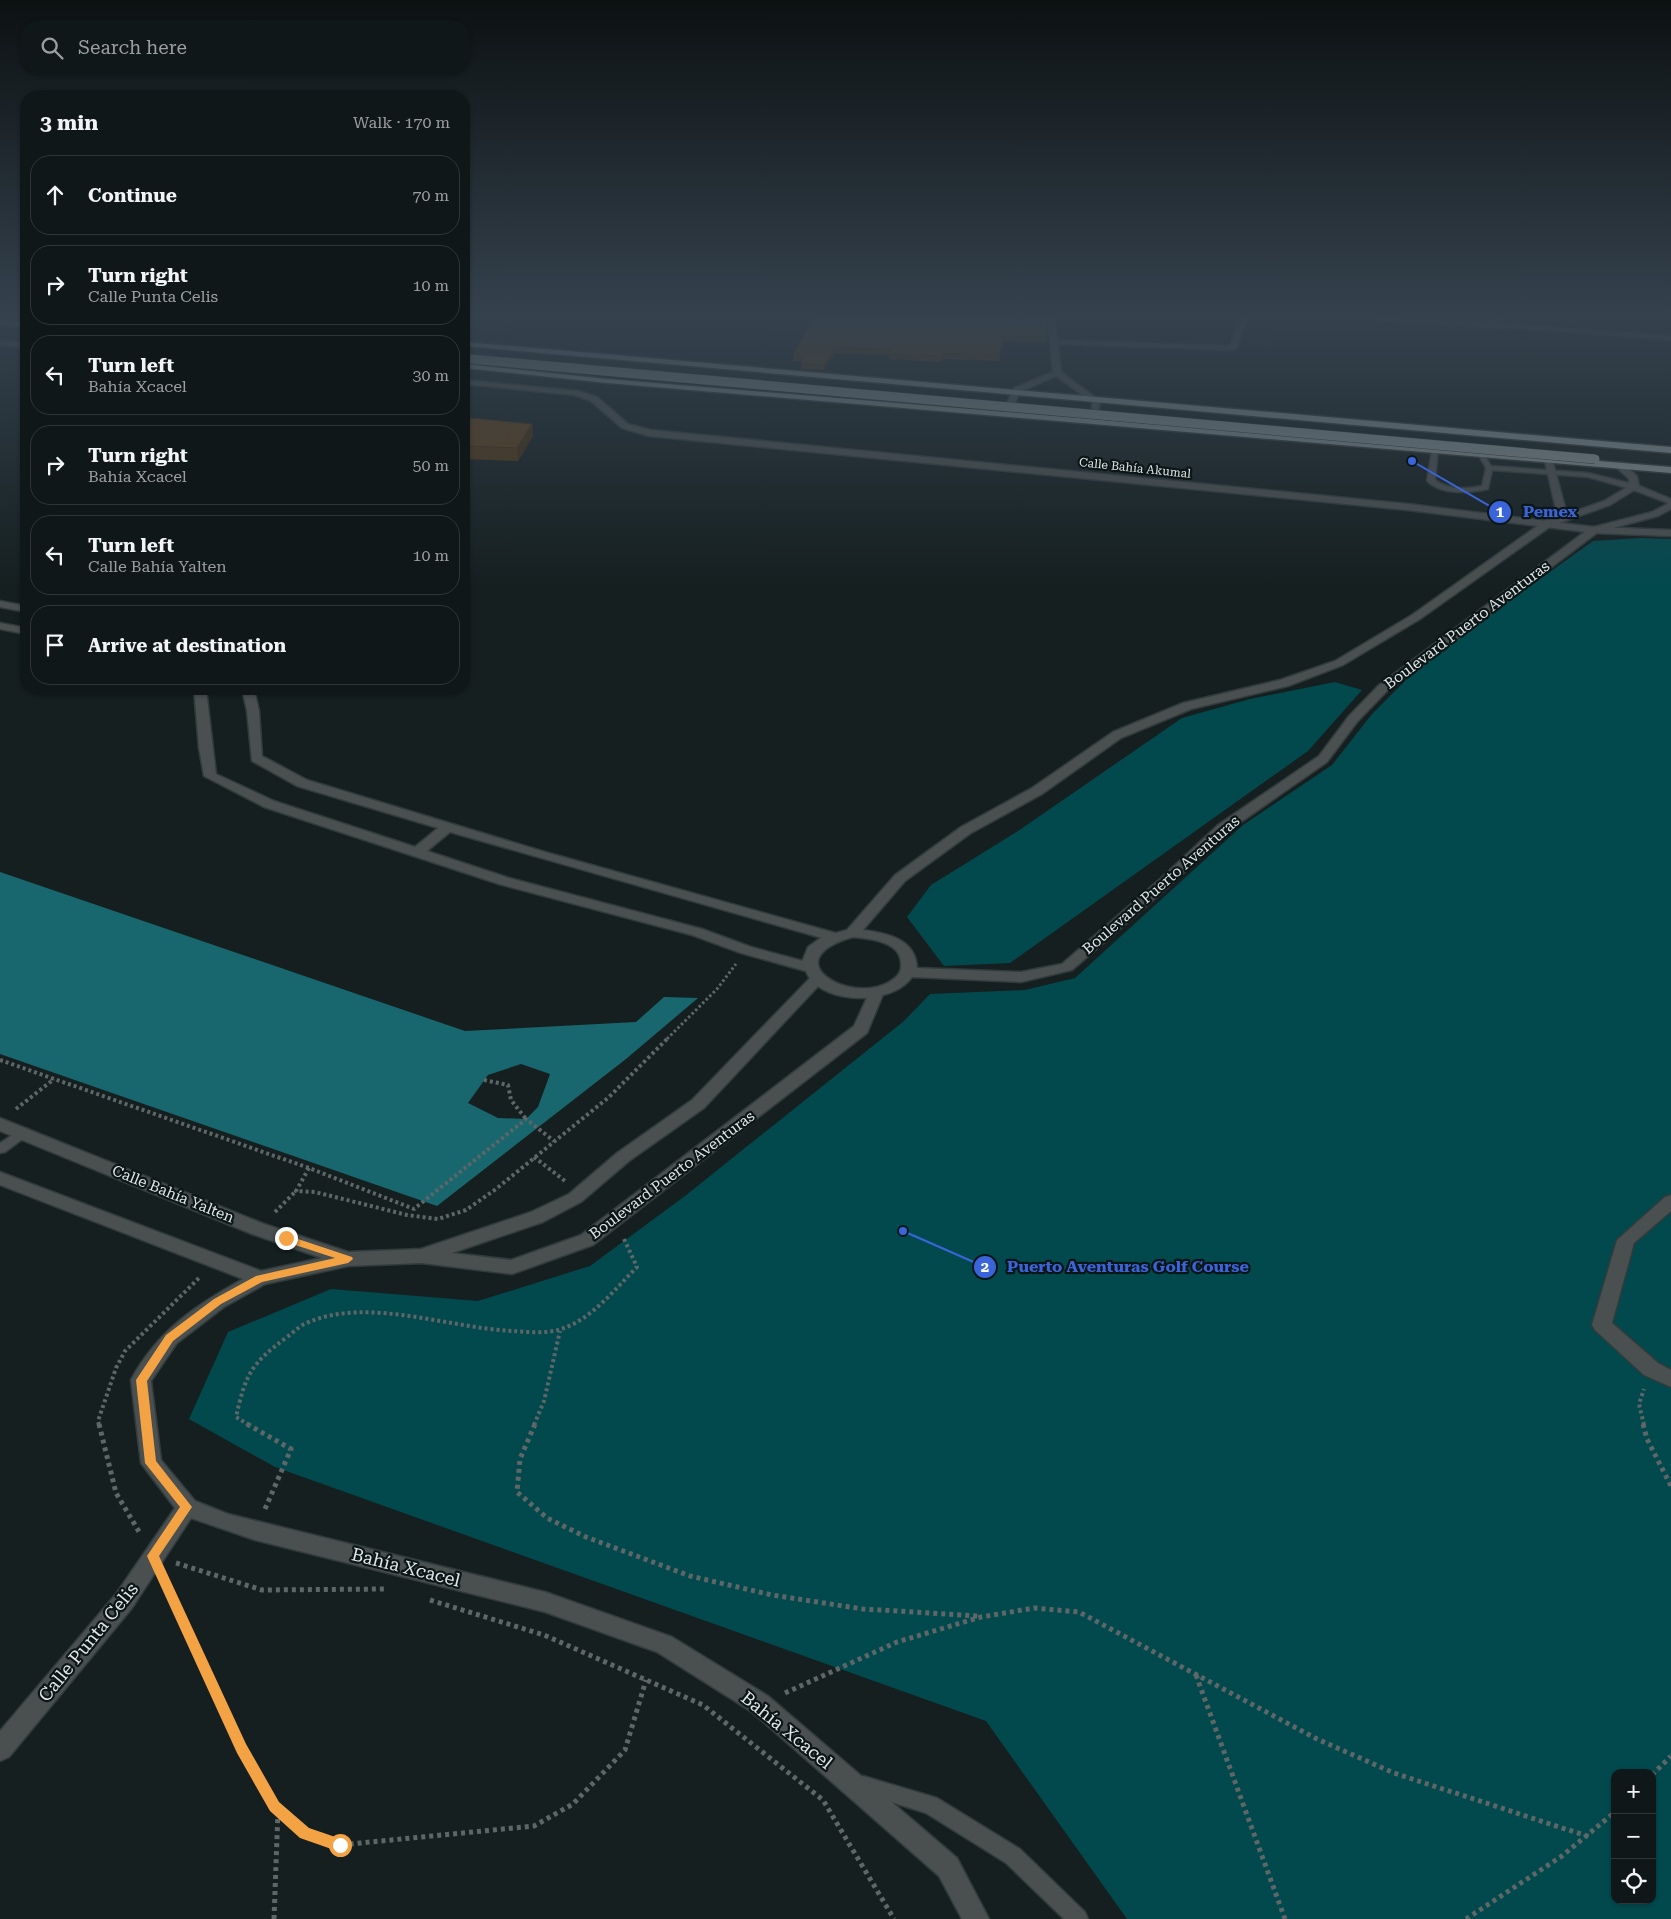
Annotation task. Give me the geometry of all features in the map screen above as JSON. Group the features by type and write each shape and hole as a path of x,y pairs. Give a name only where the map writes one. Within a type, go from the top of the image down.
{"highway":[{"path":"933,409 1671,470"},
{"path":"1049,409 1593,455 1671,466"},
{"path":"1185,409 1671,450"},
{"path":"1593,455 1671,457"}],"street":[{"name":"Calle Bahía Akumal","path":"605,409 625,426 649,433 1408,508 1594,530 1671,533"},
{"path":"1013,409 1022,416"},
{"path":"1080,421 1090,417 1096,409"},
{"path":"852,933 900,878 966,830 1037,790 1117,735 1187,706 1284,683 1339,663 1416,617 1547,524 1561,511 1547,459"},
{"path":"1547,524 1607,503 1634,487 1634,478 1619,466"},
{"name":"Boulevard Puerto Aventuras","path":"908,972 1021,977 1067,967 1163,884 1223,828 1323,760 1353,719 1382,689 1594,530 1655,514 1671,504"},
{"path":"0,604 20,608"},
{"path":"0,626 20,630"},
{"path":"201,695 205,748 210,776 268,804 504,881 697,932 813,973 828,987 843,992 860,994 890,988 908,972 910,962 906,952 897,944 884,937 852,933 834,937 814,949 810,958 813,973"},
{"path":"249,695 253,710 256,758 302,783 834,937"},
{"path":"418,852 448,826"},
{"path":"186,1507 151,1463 141,1380 170,1338 218,1302 260,1278 348,1259 421,1256 537,1217 575,1198 622,1157 698,1104 813,973"},
{"name":"Boulevard Puerto Aventuras","path":"421,1256 512,1267 587,1240 861,1029 876,992"},
{"name":"Calle Bahía Yalten","path":"0,1124 258,1228 348,1259"},
{"path":"0,1178 260,1278"},
{"path":"1671,1200 1626,1240 1602,1325 1651,1369 1671,1379"},
{"name":"Bahía Xcacel","path":"186,1507 225,1522 255,1530 545,1602 664,1644 760,1704 948,1867 976,1919"},
{"name":"Calle Punta Celis","path":"0,1749 124,1601 186,1507"}],"lane":[{"path":"1435,450 1431,481 1438,486 1474,490 1485,487 1490,468"},
{"path":"1480,454 1490,468"},
{"path":"1490,468 1588,475 1634,487 1671,504"},
{"path":"0,1149 23,1132"},
{"path":"850,1781 930,1805 1013,1856 1078,1919"}],"path":[{"path":"309,1168 296,1191 315,1192 408,1215 438,1219 466,1210 609,1097 717,989 746,950"},
{"path":"0,1060 309,1168 414,1209 526,1119"},
{"path":"13,1111 54,1079"},
{"path":"484,1080 508,1085 511,1100 526,1119 554,1141"},
{"path":"534,1157 564,1178 575,1198"},
{"path":"255,1530 291,1449 236,1417 243,1382 262,1354 309,1322 359,1312 428,1320 496,1332 560,1330 597,1307 636,1267 622,1234 607,1226"},
{"path":"560,1330 544,1401 520,1459 517,1492 547,1518 586,1537 690,1576 772,1595 863,1609 981,1617"},
{"path":"1651,1369 1639,1404 1647,1439 1671,1486"},
{"path":"153,1556 262,1590 393,1588"},
{"path":"153,1556 242,1749 278,1810 305,1834 340,1845 534,1826 573,1804 625,1750 646,1680"},
{"path":"421,1597 544,1635 703,1705 823,1800 894,1919"},
{"path":"760,1704 897,1642 981,1617 1034,1608 1079,1612 1317,1739 1394,1773 1590,1836"},
{"path":"1196,1675 1285,1919"},
{"path":"1656,1771 1671,1756"},
{"path":"274,1919 278,1810"},
{"path":"1466,1919 1553,1865 1590,1836 1613,1814"}],"shaded area":[{"path":"1642,538 1671,539 1671,1919 1127,1919 986,1721 275,1467 189,1419 228,1332 331,1289 478,1301 590,1266 685,1196 904,1021 930,994 1025,990 1075,978 1243,825 1332,765 1372,714 1424,662 1593,541"},
{"path":"1335,682 1362,690 1308,751 1010,963 944,966 907,917 931,885 1018,831 1182,718 1250,699"},
{"path":"0,872 465,1031 636,1022 664,997 698,998 626,1059 437,1206 0,1054","holes":["521,1064 550,1074 538,1107 526,1119 498,1118 468,1103 488,1075"]}],"building":[{"path":"470,418 532,424 517,448 470,446"}],"place":[{"name":"Pemex","path":"1412,461"},
{"name":"Puerto Aventuras Golf Course","path":"903,1231"}],"route":[{"path":"286,1238 348,1259 260,1278 218,1302 170,1338 141,1380 151,1463 186,1507 153,1556 242,1749 274,1806 305,1834 340,1845"}]}
